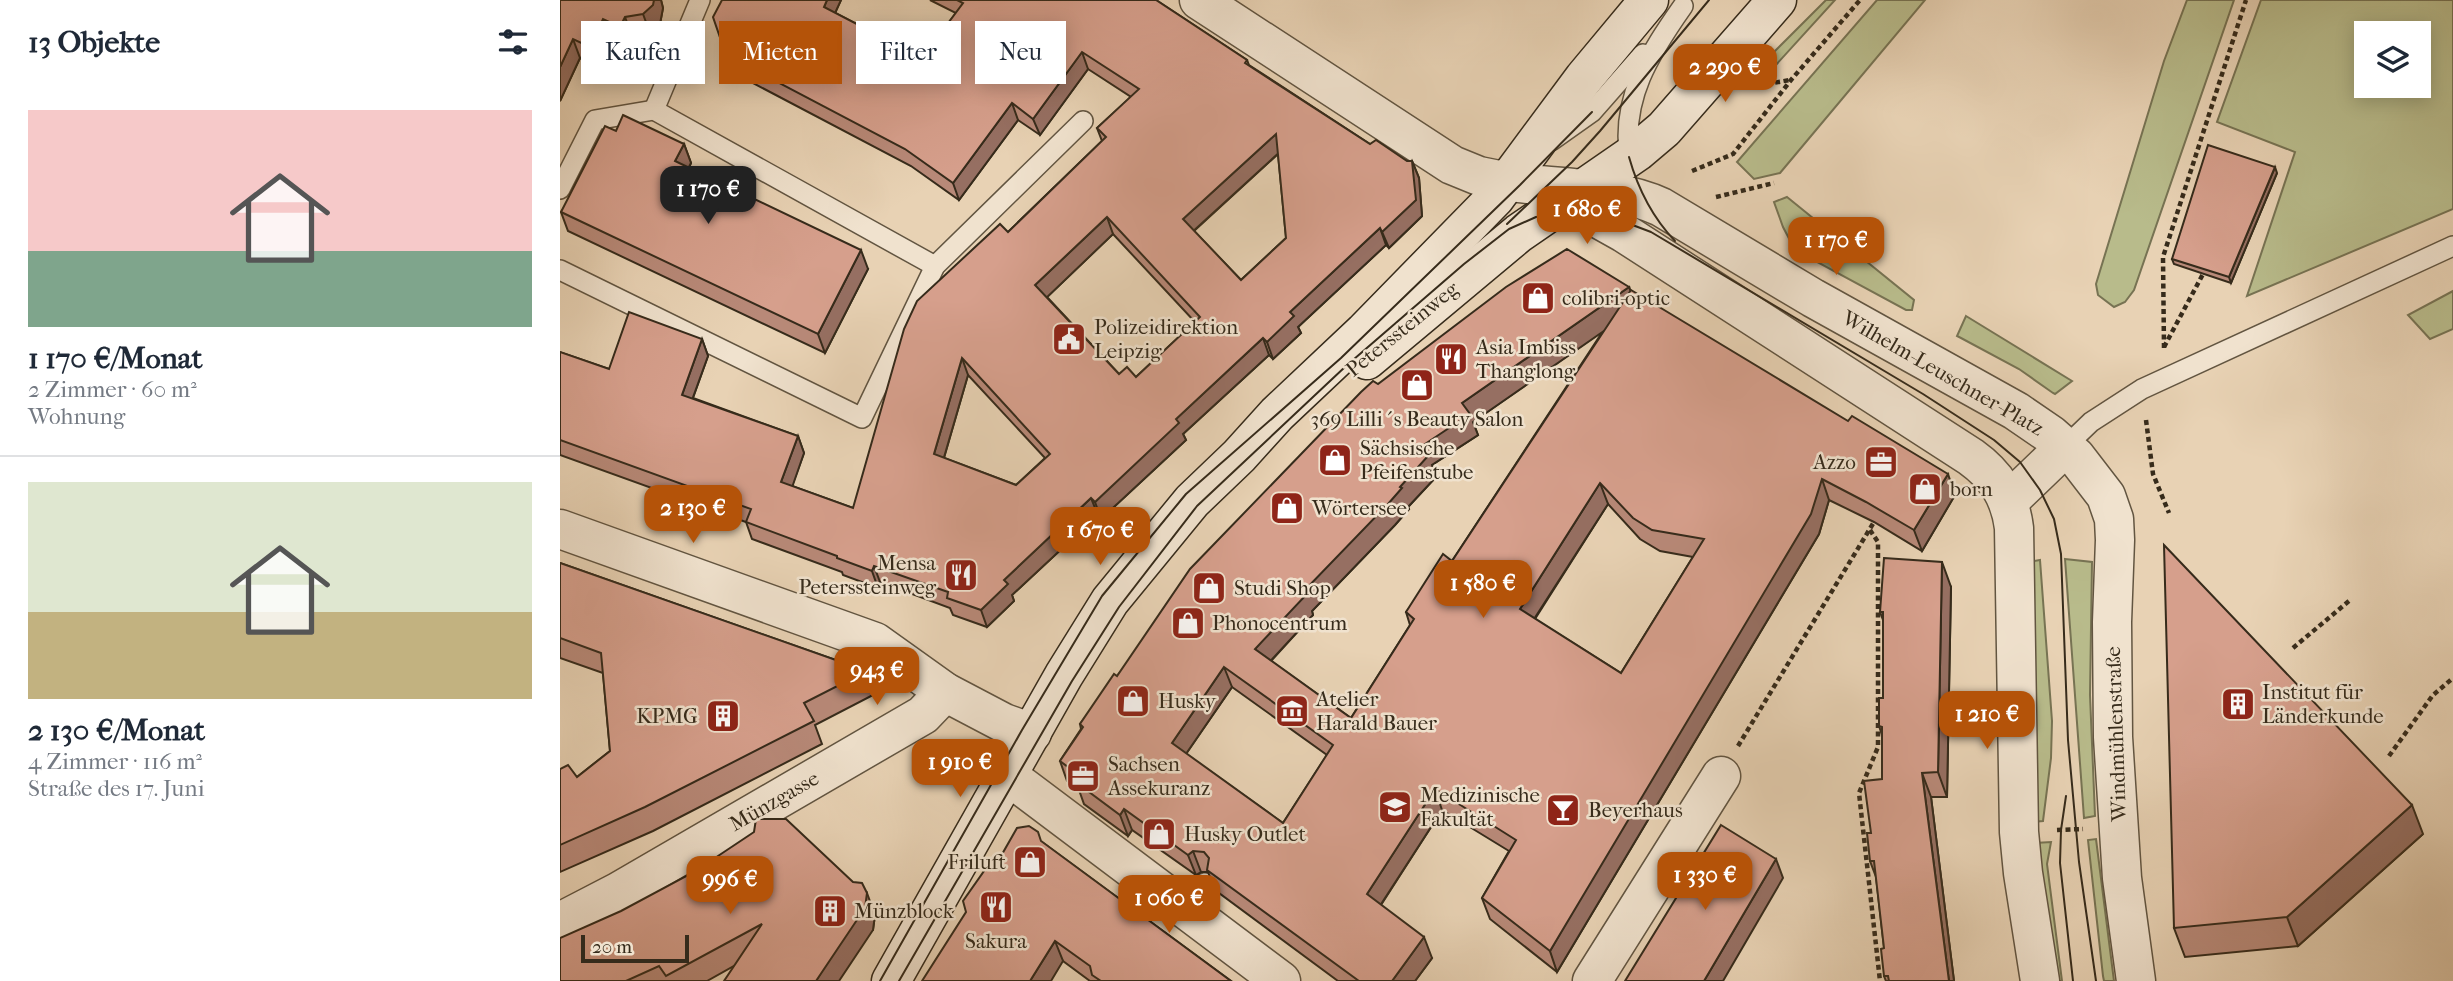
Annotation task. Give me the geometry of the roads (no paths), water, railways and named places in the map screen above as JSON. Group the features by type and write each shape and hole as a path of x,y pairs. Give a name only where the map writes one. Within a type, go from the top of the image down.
{"street":[{"name":"Wilhelm-Leuschner-Platz","path":"1199,0 1452,165 1479,176 1518,176 1573,196 1637,198 1672,212 1813,298 2016,411 2065,447 2102,489"},
{"path":"1573,196 1664,129 1777,0"},
{"path":"1518,176 1584,78 1674,2"},
{"name":"Peterssteinweg","path":"891,981 1007,775 1110,601 1192,501 1518,176"},
{"name":"Wilhelm-Leuschner-Platz","path":"1573,196 1602,220 1983,466 2001,486 2009,501"},
{"name":"Peterssteinweg","path":"1239,456 1376,353 1518,233 1573,196"},
{"path":"2040,981 2019,832 2014,528 2009,501 2065,447"},
{"name":"Windmühlenstraße","path":"2102,489 2108,500 2115,528 2112,698 2127,926 2136,981"},
{"path":"560,529 875,642 944,692 1003,723 1032,733"},
{"name":"Münzgasse","path":"560,922 618,892 923,715 944,692"},
{"path":"1007,775 1195,896 1281,981"},
{"path":"1592,981 1721,776"}],"lane":[{"path":"654,110 701,0"},
{"path":"1663,258 1637,198 1627,136 1634,91 1663,36 1674,2"},
{"path":"560,189 595,120 654,110 935,266"},
{"path":"560,270 863,418 935,266 1083,121"},
{"path":"2065,447 2091,422 2142,389 2453,246"}],"tram line":[{"path":"1507,224 1572,162 1600,131 1709,0"},
{"path":"880,981 1022,730 1102,596 1186,494 1341,358 1592,112"},
{"path":"1629,157 1647,202 1675,241"},
{"path":"899,981 1072,681 1119,607 1197,506 1346,366 1464,264 1509,229 1536,217 1573,213 1614,218 1651,232 1923,394 1994,440 2020,462 2040,490 2054,519 2061,554 2068,740 2079,862 2096,981"},
{"path":"2066,796 2060,863 2073,981"}],"place":[{"name":"colibri-optic","path":"1538,298"},
{"name":"Polizeidirektion Leipzig","path":"1069,339"},
{"name":"Asia Imbiss Thanglong","path":"1451,359"},
{"name":"369 Lilli´s Beauty Salon","path":"1417,385"},
{"name":"Sächsische Pfeifenstube","path":"1335,460"},
{"name":"Azzo","path":"1881,462"},
{"name":"born","path":"1925,489"},
{"name":"Wörtersee","path":"1287,508"},
{"name":"Mensa Peterssteinweg","path":"961,575"},
{"name":"Studi Shop","path":"1209,588"},
{"name":"Phonocentrum","path":"1188,623"},
{"name":"Husky","path":"1133,701"},
{"name":"Institut für Länderkunde","path":"2238,704"},
{"name":"Atelier Harald Bauer","path":"1292,711"},
{"name":"KPMG","path":"723,716"},
{"name":"Sachsen Assekuranz","path":"1083,776"},
{"name":"Medizinische Fakultät","path":"1395,807"},
{"name":"Beyerhaus","path":"1563,810"},
{"name":"Husky Outlet","path":"1159,834"},
{"name":"Friluft","path":"1030,862"},
{"name":"Sakura","path":"996,907"},
{"name":"Münzblock","path":"830,911"}]}
